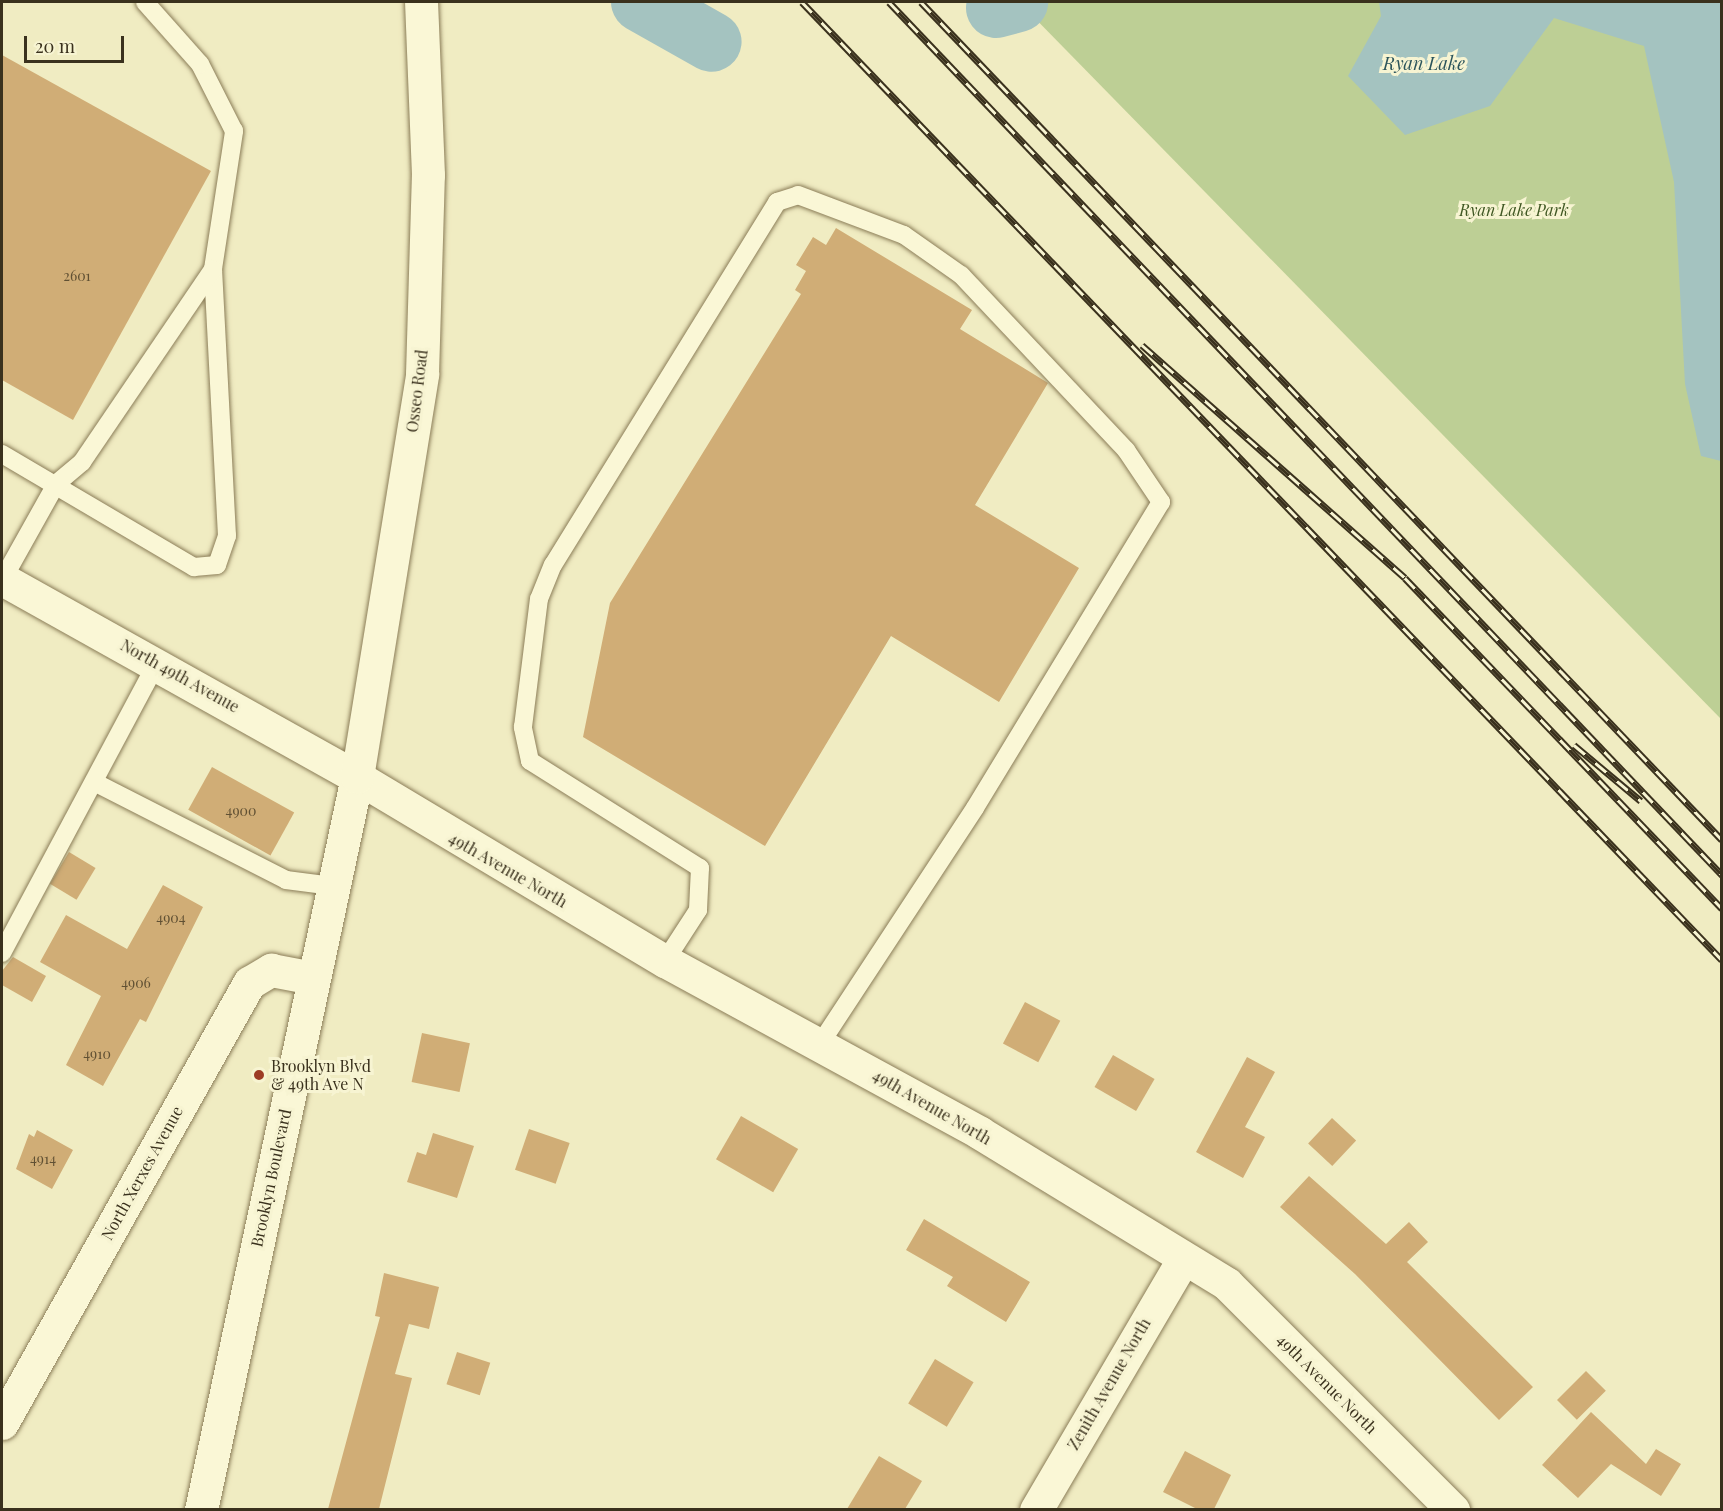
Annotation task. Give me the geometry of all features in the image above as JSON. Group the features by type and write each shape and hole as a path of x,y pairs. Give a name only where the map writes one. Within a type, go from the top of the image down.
{"street":[{"name":"Osseo Road","path":"357,777 422,374 428,175 422,2"},
{"name":"North 49th Avenue","path":"2,579 158,663 357,777"},
{"name":"Brooklyn Boulevard","path":"201,1509 357,777"},
{"name":"49th Avenue North","path":"357,777 665,961 980,1133 1182,1259 1227,1284 1453,1509"},
{"name":"North Xerxes Avenue","path":"2,1423 249,983 271,970 313,978"},
{"name":"Zenith Avenue North","path":"1036,1509 1182,1259"}],"lane":[{"path":"2,454 194,567 217,565 227,536 213,269 234,131 200,64 145,2"},
{"path":"665,961 698,910 700,868 530,761 523,727 539,599 553,565 777,202 798,195 904,234 961,275 1126,450 1161,502 975,808 819,1044"},
{"path":"2,579 56,484 82,462 213,269"},
{"path":"2,953 96,783 158,663"},
{"path":"96,783 268,872 333,886"}],"green space":[{"name":"Ryan Lake Park","path":"1019,2 1721,2 1721,719"}],"water":[{"name":"Ryan Lake","path":"1379,2 1721,2 1721,461 1701,456 1685,384 1674,182 1644,46 1554,18 1490,106 1405,135 1348,76 1381,16"}],"building":[{"path":"2,55 211,171 73,420 2,380"},
{"path":"836,228 972,310 960,329 1048,383 975,505 1079,568 999,702 891,636 765,846 583,737 610,603 801,294 795,290 806,271 796,265 813,237 826,245"},
{"path":"212,767 294,813 270,855 188,810"},
{"path":"69,852 96,868 77,900 50,884"},
{"path":"163,885 203,907 146,1022 140,1019 103,1086 66,1065 101,996 40,962 66,915 127,949"},
{"path":"13,957 46,976 32,1002 2,985 2,971"},
{"path":"1025,1002 1060,1021 1038,1062 1003,1043"},
{"path":"422,1033 470,1043 460,1092 412,1082"},
{"path":"1113,1055 1155,1079 1136,1111 1094,1087"},
{"path":"1247,1057 1275,1072 1245,1127 1265,1137 1243,1178 1196,1152"},
{"path":"741,1116 798,1149 773,1192 716,1159"},
{"path":"1332,1118 1356,1141 1332,1166 1308,1144"},
{"path":"529,1129 570,1143 556,1184 515,1170"},
{"path":"37,1130 73,1150 52,1189 16,1169 29,1134 34,1137"},
{"path":"433,1133 474,1146 457,1198 407,1182 417,1152 426,1155"},
{"path":"1309,1176 1386,1244 1409,1222 1428,1242 1407,1262 1533,1387 1499,1420 1355,1274 1280,1207"},
{"path":"924,1219 1030,1282 1006,1322 947,1286 953,1277 906,1250"},
{"path":"384,1273 439,1287 429,1329 409,1324 395,1374 412,1378 379,1509 328,1509 380,1317 375,1316"},
{"path":"457,1352 490,1363 480,1395 446,1384"},
{"path":"935,1359 974,1382 947,1427 908,1404"},
{"path":"1586,1371 1606,1391 1577,1420 1557,1400"},
{"path":"1591,1412 1646,1464 1656,1449 1681,1464 1661,1496 1611,1464 1578,1498 1542,1465"},
{"path":"1185,1451 1231,1475 1214,1509 1197,1509 1163,1492"},
{"path":"879,1456 922,1481 905,1509 847,1509"}],"waterway":[{"path":"641,2 712,42"},
{"path":"996,8 1018,2"}],"railway":[{"path":"802,2 1722,960"},
{"path":"889,2 1722,875"},
{"path":"921,2 1722,840"},
{"path":"1142,345 1405,578 1722,909"},
{"path":"1574,745 1641,801"}],"place":[{"name":"Brooklyn Blvd & 49th Ave N","path":"259,1075"}]}
